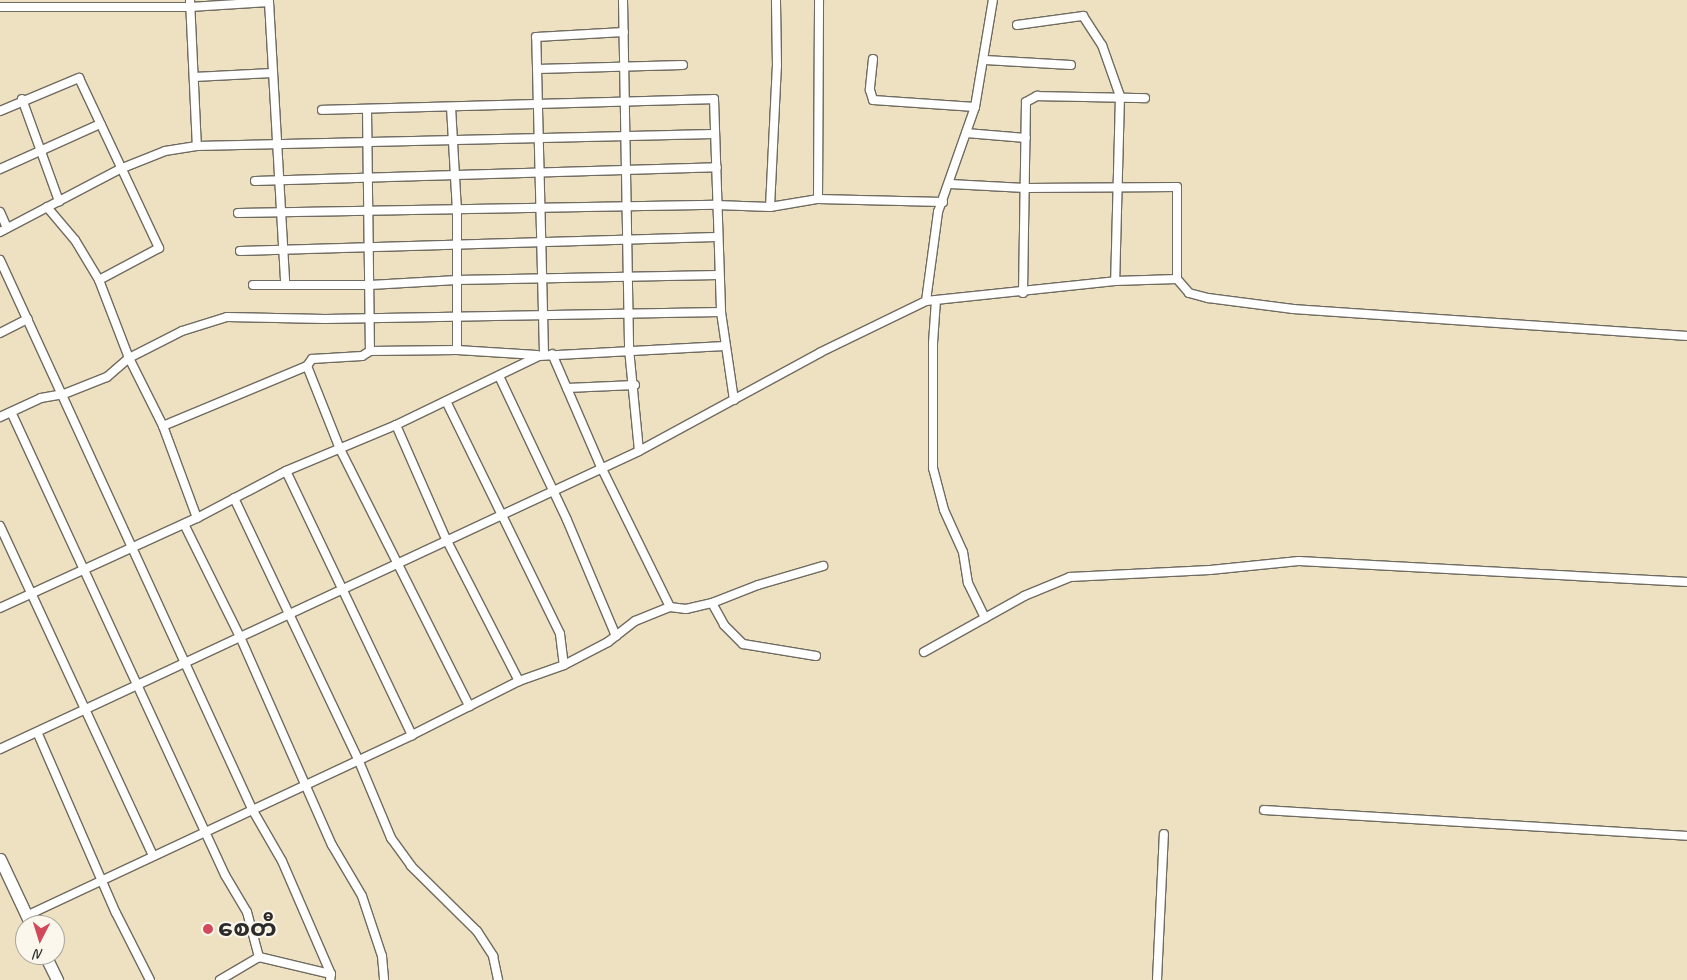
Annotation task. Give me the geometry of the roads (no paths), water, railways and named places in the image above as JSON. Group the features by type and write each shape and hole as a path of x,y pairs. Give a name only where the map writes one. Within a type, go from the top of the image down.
{"main road":[{"path":"0,859 26,915"},
{"path":"50,965 57,980"}],"street":[{"path":"623,0 630,242 629,349 634,385 634,424 639,451"},
{"path":"770,207 776,66 776,0"},
{"path":"818,199 819,0"},
{"path":"926,301 938,212 950,184 975,107 985,60 992,0"},
{"path":"0,8 269,2 285,283"},
{"path":"190,3 197,146"},
{"path":"1016,26 1083,16 1102,45 1120,96 1115,282"},
{"path":"624,32 536,37 542,173 545,354 567,388 601,467 670,607"},
{"path":"873,59 870,90 873,100 975,107"},
{"path":"985,60 1071,65"},
{"path":"537,68 625,64 683,65"},
{"path":"194,77 272,73"},
{"path":"0,111 22,99 79,78 120,169 160,248 99,280"},
{"path":"1023,294 1026,102 1030,98 1120,96 1145,98"},
{"path":"22,99 59,201"},
{"path":"322,110 714,99 716,237 721,312 734,400"},
{"path":"451,107 457,210 457,350"},
{"path":"366,108 369,178 370,351"},
{"path":"0,169 100,124"},
{"path":"966,133 1026,138"},
{"path":"0,212 4,230 120,169 165,151 197,146 714,134"},
{"path":"255,181 716,167"},
{"path":"950,184 1025,188 1176,188 1177,279 1189,293 1208,298 1293,309 1687,336"},
{"path":"238,213 716,205 770,207 818,199 943,202"},
{"path":"47,207 75,240 99,280 129,358 163,426 197,518"},
{"path":"240,251 370,249 543,242 630,242 716,237"},
{"path":"0,260 188,664 252,809 282,861 330,977"},
{"path":"253,284 285,283 370,286 458,280 544,280 719,275"},
{"path":"0,749 38,734 290,617 397,562 639,451 821,352 926,301 1023,294 1115,282 1177,279"},
{"path":"936,300 933,342 933,468 944,510 963,552 968,583 985,618"},
{"path":"0,417 12,414 41,398 64,394 107,377 129,358 182,331 227,316 370,318 721,312"},
{"path":"0,333 28,319"},
{"path":"163,426 307,366 312,359 362,356 370,351 457,350 545,354 725,346"},
{"path":"0,608 197,518 286,471 396,425 545,354"},
{"path":"307,366 340,449 469,706"},
{"path":"499,376 616,636"},
{"path":"567,388 634,385"},
{"path":"446,401 560,634 564,665"},
{"path":"12,414 224,875 247,912 259,957"},
{"path":"396,425 446,539 519,680"},
{"path":"286,471 344,588 412,735"},
{"path":"234,498 358,759 391,838 411,866 476,931 492,956 498,980"},
{"path":"184,524 241,639 332,845 362,896 382,956 384,980"},
{"path":"0,526 153,855"},
{"path":"924,652 1024,596 1070,577 1210,570 1299,560 1687,582"},
{"path":"37,915 101,879 412,735 519,680 564,665 616,636 635,621 670,607 686,608 712,603 758,585 823,566"},
{"path":"712,603 724,625 744,644 816,656"},
{"path":"38,734 101,879 150,980"},
{"path":"1264,810 1687,836"},
{"path":"1157,980 1164,834"},
{"path":"220,980 259,957 330,977"}],"place":[{"name":"စေတီ","path":"208,929"}]}
